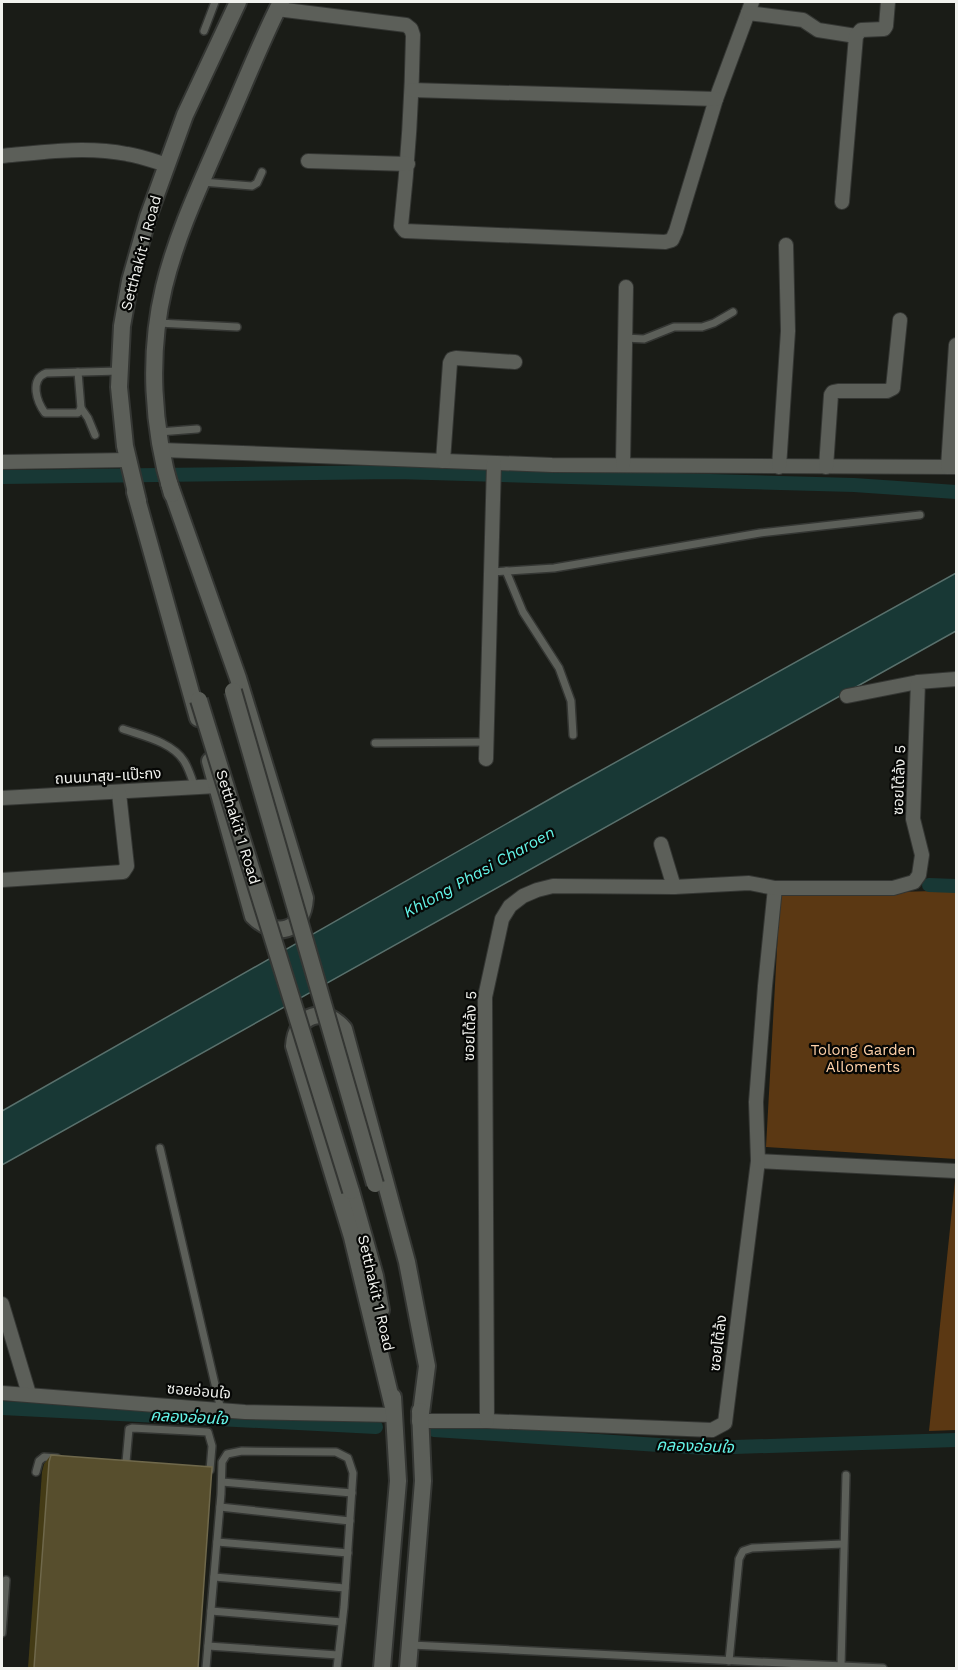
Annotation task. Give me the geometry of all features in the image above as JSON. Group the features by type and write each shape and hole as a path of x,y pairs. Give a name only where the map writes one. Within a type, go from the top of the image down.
{"main road":[{"name":"Setthakit 1 Road","path":"238,2 185,115 148,217 130,281 122,326 120,399 128,460 135,492 351,1191 375,1276 393,1372 398,1481 382,1668"},
{"name":"Setthakit 1 Road","path":"279,5 190,209 164,286 157,322 154,383 159,432 169,483 233,690 399,1271 418,1369 423,1481 408,1668"},
{"path":"135,492 254,916 263,925 279,930 294,924 304,910 305,898 238,678 169,483"},
{"path":"393,1411 352,1236 294,1046 299,1026 306,1019 315,1016 337,1020 344,1029 393,1208 407,1262 427,1366 420,1421"}],"street":[{"path":"842,202 856,36 861,30 884,29 888,2"},
{"path":"279,5 406,25 411,29 413,35 412,90 408,164 401,226 405,231 665,242 672,240 716,99 750,7 803,20 818,30 856,36"},
{"path":"412,90 716,99"},
{"path":"2,156 68,150 99,151 127,154 167,165"},
{"path":"308,161 408,164"},
{"path":"779,467 788,331 786,245"},
{"path":"623,464 626,287"},
{"path":"826,467 831,395 838,391 887,391 893,388 900,320"},
{"path":"162,450 494,463 952,467 957,345"},
{"path":"443,461 452,359 515,362"},
{"path":"2,462 128,460"},
{"path":"486,759 499,572 494,463"},
{"path":"847,696 918,682 957,679"},
{"name":"ซอยโต้ล้ง 5","path":"487,1421 485,997 502,919 510,906 523,896 552,886 674,887 748,883 775,888 893,888 914,882 919,875 922,855 913,819 918,682"},
{"name":"ถนนมาสุข-แป๊ะกง","path":"2,798 217,786"},
{"path":"2,880 123,872 127,866 119,793"},
{"path":"661,844 674,887"},
{"path":"775,888 756,1102 758,1161 957,1171"},
{"name":"ซอยโต้ล้ง","path":"420,1421 487,1421 712,1430 725,1423 758,1161"},
{"path":"2,1304 29,1394"},
{"name":"ซอยอ่อนใจ","path":"2,1393 221,1410 393,1411"}],"lane":[{"path":"204,31 215,2"},
{"path":"202,182 252,186 257,183 262,172"},
{"path":"625,338 644,339 674,327 702,327 714,324 733,312"},
{"path":"157,322 237,327"},
{"path":"81,408 78,413 45,413 38,402 36,392 41,375 120,371"},
{"path":"78,372 81,408 95,435"},
{"path":"159,432 197,429"},
{"path":"573,735 571,701 559,668 499,572 565,566 760,533 920,515"},
{"path":"123,729 158,741 176,751 185,762 195,788"},
{"path":"375,743 487,742"},
{"path":"160,1148 221,1410"},
{"path":"126,1462 129,1429 208,1432 212,1446 210,1470"},
{"path":"206,1668 222,1462 226,1454 242,1451 336,1452 348,1458 353,1473 352,1493 337,1668"},
{"path":"36,1472 39,1461 44,1457 64,1458"},
{"path":"116,1461 136,1463"},
{"path":"200,1469 222,1472"},
{"path":"841,1666 846,1475"},
{"path":"222,1482 352,1493"},
{"path":"220,1507 350,1521"},
{"path":"217,1542 348,1553"},
{"path":"729,1661 739,1559 743,1551 752,1548 843,1544"},
{"path":"214,1577 345,1588"},
{"path":"2,1633 6,1580"},
{"path":"211,1611 342,1622"},
{"path":"208,1646 338,1654"},
{"path":"411,1646 883,1668"}],"green space":[{"name":"Tolong Garden Alloments","path":"956,886 956,1159 766,1147 780,895 935,891"},
{"path":"956,1171 956,1430 929,1431"}],"water":[{"name":"Khlong Phasi Charoen","path":"956,573 956,631 2,1165 2,1111 564,791"}],"building":[{"path":"51,1455 212,1467 198,1668 34,1668"}],"waterway":[{"path":"2,477 396,472 854,485 956,492"},
{"path":"929,885 956,886"},
{"name":"คลองอ่อนใจ","path":"2,1408 376,1427"},
{"name":"คลองอ่อนใจ","path":"434,1430 704,1448 956,1440"}]}
